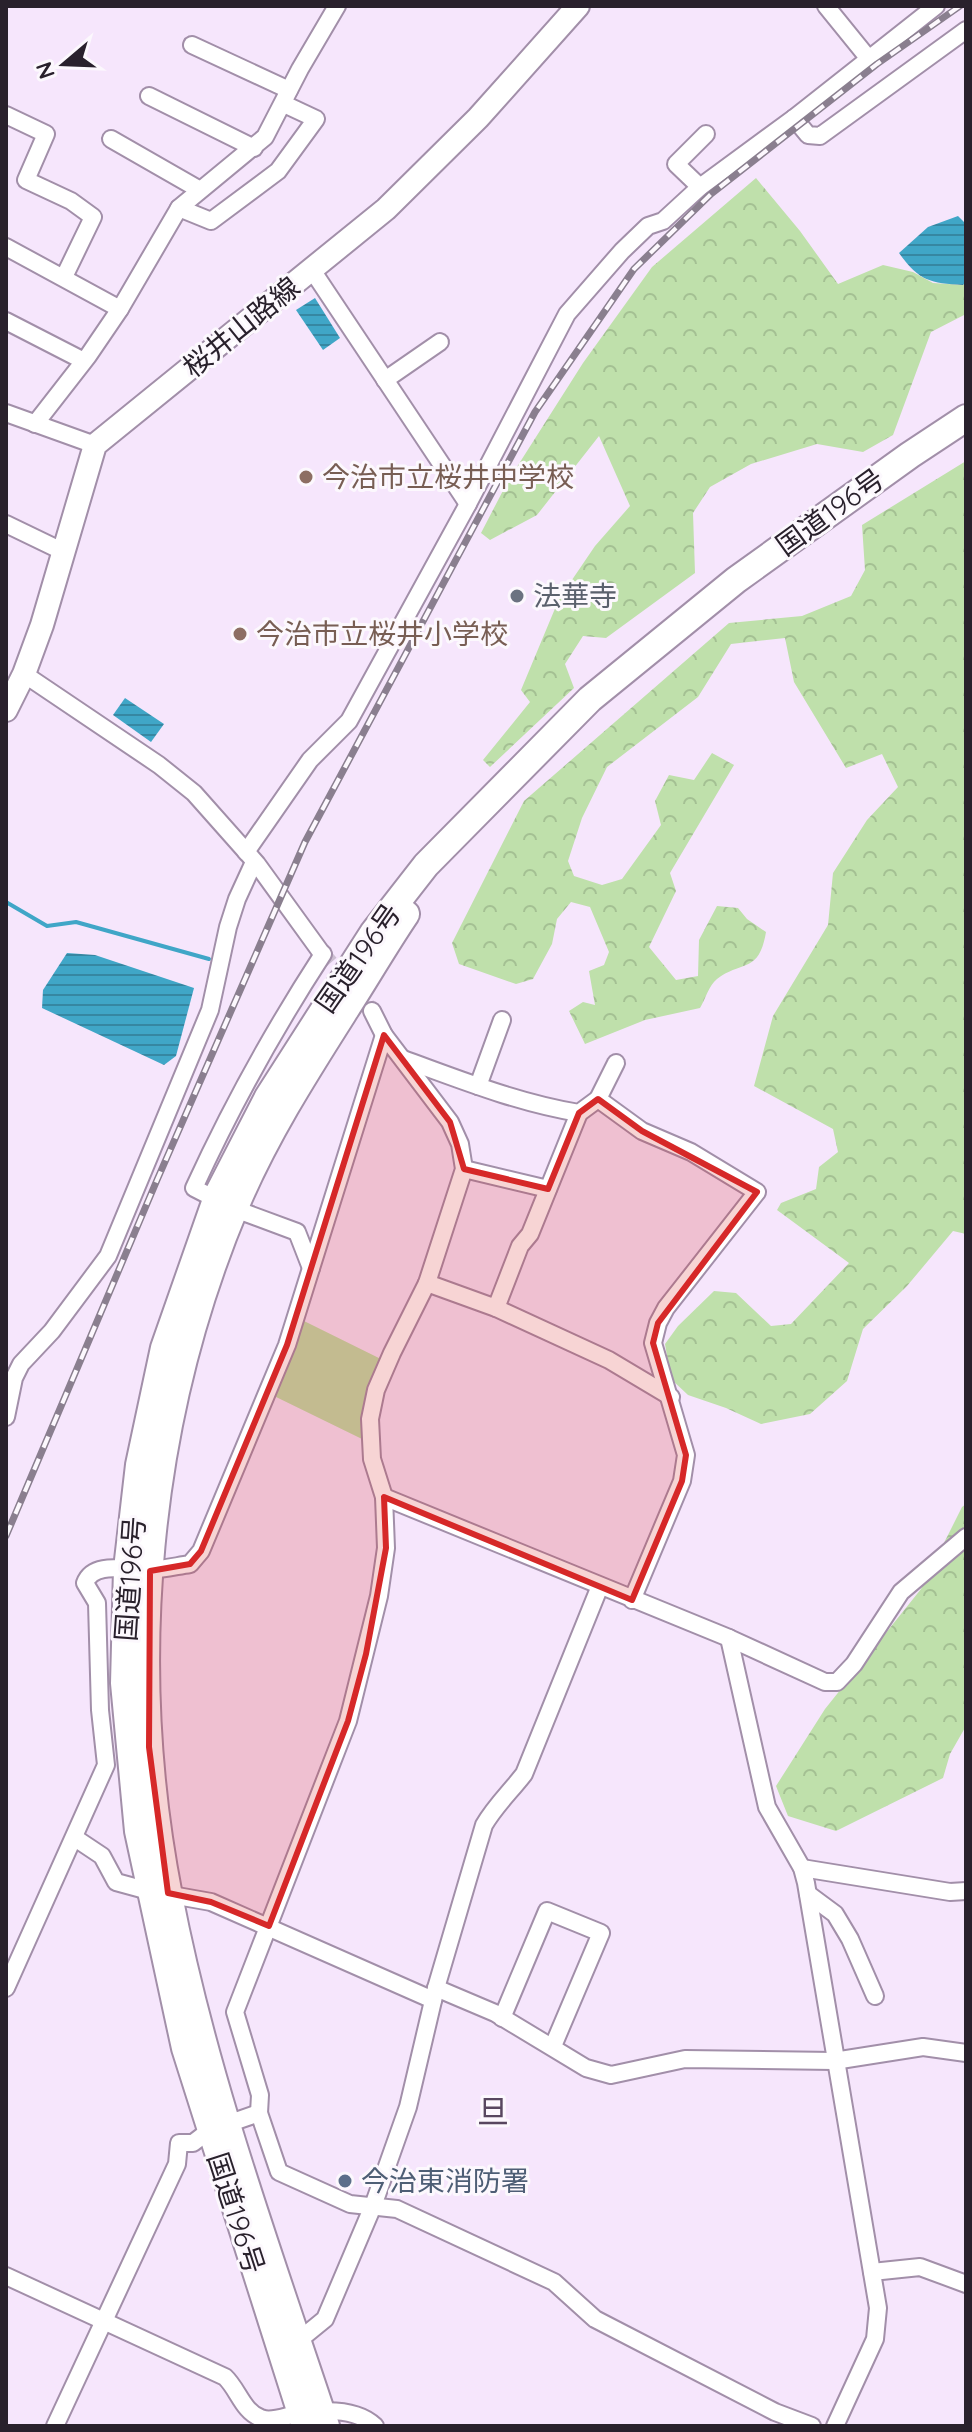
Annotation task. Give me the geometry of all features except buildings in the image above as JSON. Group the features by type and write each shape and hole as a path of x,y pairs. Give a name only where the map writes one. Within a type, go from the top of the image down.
{"highway":[{"name":"国道196号","path":"313,2419 218,2127 184,1966 158,1892 138,1570 153,1524 169,1422 185,1354 225,1204 260,1154 317,1055 403,918 486,805 590,699 724,589 897,463 966,418"},
{"name":"国道196号","path":"218,2127 298,2341 313,2419"}],"main road":[{"name":"桜井山路線","path":"95,445 312,270 414,182 478,118 578,6"},
{"path":"6,710 24,674 95,445"}],"street":[{"path":"35,424 120,309 179,208 265,137 337,6"},
{"path":"826,6 869,59"},
{"path":"6,1417 14,1378 21,1364 52,1331 108,1256 210,1010 228,927 250,857 310,760 349,721 468,504 567,314 648,226 663,221 700,187 794,118 936,6"},
{"path":"794,118 808,135 820,136 966,30"},
{"path":"179,208 211,221 278,171 316,119 287,97 192,45"},
{"path":"149,96 254,148"},
{"path":"6,115 46,134 26,180 71,201 93,217 64,277"},
{"path":"700,187 676,164 706,134"},
{"path":"111,139 200,190"},
{"path":"6,247 120,309"},
{"path":"312,270 468,504"},
{"path":"6,321 82,360"},
{"path":"385,380 440,342"},
{"path":"6,413 95,445"},
{"path":"6,524 64,552"},
{"path":"24,674 159,765 194,793 250,857 322,953 276,1027 194,1188 225,1204 297,1232 312,1270"},
{"path":"372,1011 384,1035 450,1122 460,1144 464,1169 427,1283 381,1377 370,1419 372,1459 384,1497 385,1560 348,1721 235,2012 260,2095 259,2113 279,2172 350,2204 397,2209 554,2282 595,2319 775,2412 812,2426"},
{"path":"478,1086 502,1020"},
{"path":"6,1988 106,1765 100,1710 97,1603 85,1583 88,1575 95,1570 138,1570 190,1564 201,1551 273,1383 312,1270 384,1035"},
{"path":"401,1058 510,1097 579,1113"},
{"path":"496,1308 579,1113 598,1099 616,1063"},
{"path":"598,1099 642,1131 691,1152 757,1192 666,1308 658,1323 653,1343 686,1455 682,1481 632,1600"},
{"path":"464,1169 548,1189"},
{"path":"427,1283 496,1308 609,1360 671,1397"},
{"path":"384,1497 729,1638 825,1682 837,1682 854,1664 901,1592 966,1537"},
{"path":"298,2341 325,2319 373,2206 408,2107 435,1994 484,1825 495,1805 510,1793 524,1774 600,1586"},
{"path":"729,1638 767,1807 802,1868 808,1894 878,2308 875,2339 835,2426"},
{"path":"75,1838 102,1856 116,1882 211,1902 435,1994 502,2018 586,2068 611,2075 685,2059 834,2061 923,2047 966,2053"},
{"path":"802,1868 950,1892 966,1891"},
{"path":"808,1894 835,1914 850,1939 875,1996"},
{"path":"502,2018 547,1911 601,1933 553,2046"},
{"path":"55,2426 177,2164 179,2143 193,2143 218,2127 259,2113"},
{"path":"872,2272 920,2267 966,2284"},
{"path":"6,2276 225,2377 234,2385 241,2402 261,2418 313,2419 348,2412 368,2419 375,2426"}],"highlighted area":[{"path":"384,1035 450,1122 464,1169 548,1189 579,1113 598,1099 642,1131 757,1192 658,1323 653,1343 686,1455 682,1481 632,1600 384,1497 386,1548 366,1654 348,1721 269,1926 211,1902 168,1893 149,1747 150,1571 190,1564 201,1551 287,1345"}],"green space":[{"path":"756,178 838,284 883,265 913,272 933,283 963,285 966,282 966,314 931,332 893,435 863,452 817,444 751,464 710,487 693,513 695,573 606,638 583,636 565,664 574,688 490,767 483,760 530,702 521,690 559,599 595,546 630,506 599,436 537,515 490,540 481,533 508,481 583,363 652,267"},
{"path":"966,461 966,1234 953,1231 907,1286 863,1329 847,1381 810,1414 761,1424 688,1395 671,1379 665,1344 678,1326 714,1291 736,1293 771,1326 791,1324 849,1263 777,1210 781,1203 816,1189 819,1167 838,1152 833,1129 754,1086 773,1016 828,925 833,873 867,820 898,787 882,754 846,768 794,682 785,638 731,644 698,697 607,767 582,818 568,861 574,876 602,885 622,879 661,825 655,801 669,775 694,780 712,753 734,765 670,873 676,891 649,947 676,980 698,976 699,940 717,906 738,908 747,919 766,932 754,960 717,979 700,1008 645,1020 585,1044 569,1011 583,1002 595,1005 589,971 604,965 609,952 590,907 571,902 557,919 552,944 533,979 516,984 459,964 452,943 524,801 729,623 802,616 851,596 865,570 862,525"},
{"path":"302,1320 391,1364 367,1414 362,1439 274,1396"},
{"path":"966,1504 966,1726 950,1754 943,1778 836,1831 788,1816 776,1786 825,1709 921,1589"}],"water":[{"path":"958,216 966,224 966,282 963,285 942,283 919,275 899,253 928,227"},
{"path":"315,298 340,338 323,350 296,310"},
{"path":"125,698 164,724 151,742 113,715"},
{"path":"67,953 95,955 194,988 176,1056 164,1065 42,1008 43,990"}],"waterway":[{"path":"6,902 47,926 76,922 209,959"}],"tunnel":[{"path":"320,951 372,1011"}],"railway":[{"path":"6,1536 305,842 535,412 634,269 711,194 877,64 960,6"}],"place":[{"name":"今治市立桜井中学校","path":"306,477"},
{"name":"法華寺","path":"517,596"},
{"name":"今治市立桜井小学校","path":"240,634"},
{"name":"今治東消防署","path":"345,2181"}],"district":[{"name":"旦","path":"493,2112"}]}
